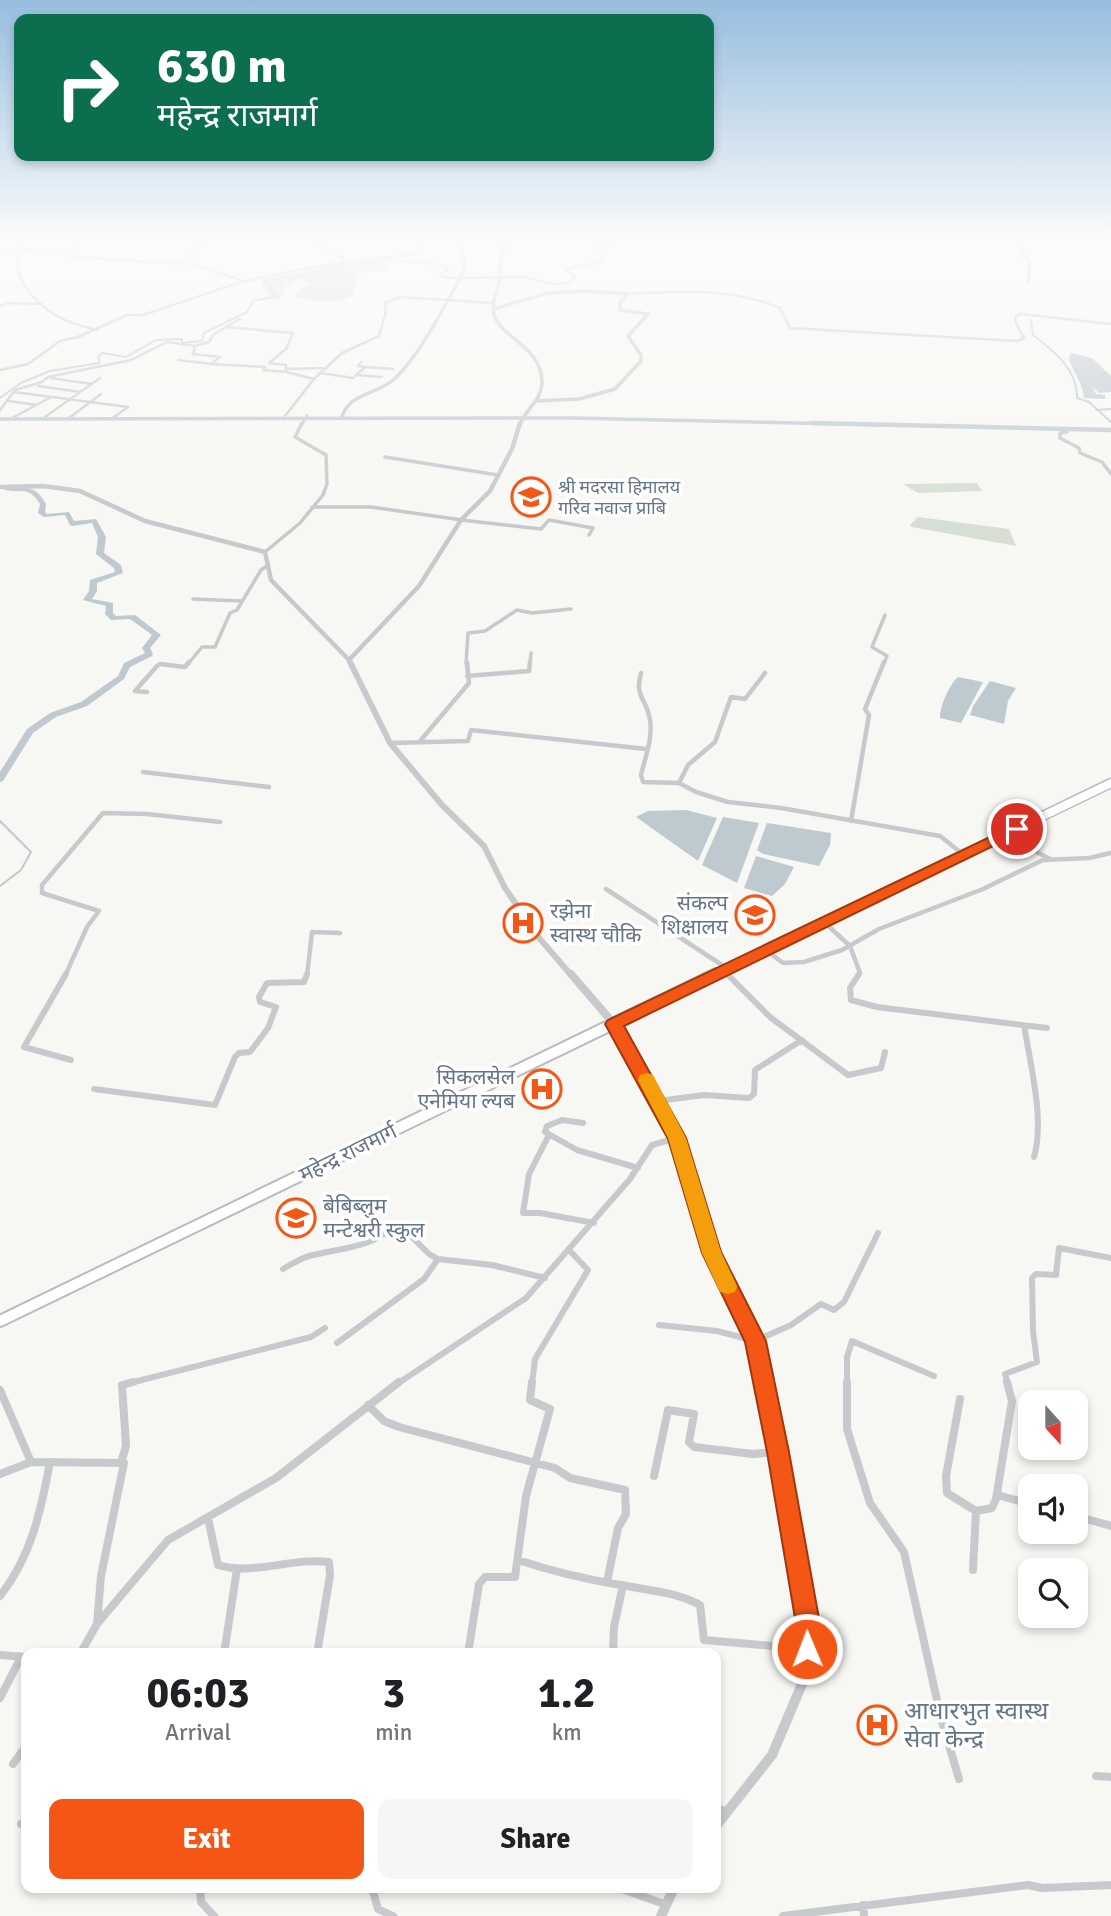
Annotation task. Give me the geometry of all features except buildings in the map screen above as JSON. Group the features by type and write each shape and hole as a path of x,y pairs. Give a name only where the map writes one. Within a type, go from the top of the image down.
{"highway":[{"name":"महेन्द्र राजमार्ग","path":"0,1321 1111,783"}],"street":[{"path":"0,370 28,364 58,341 96,330"},
{"path":"0,410 14,392 48,378 134,359 163,343 195,345 209,342 214,334 221,330"},
{"path":"265,330 293,333 286,349 269,363 286,365 286,370"},
{"path":"285,416 314,379 342,353 379,336 381,330"},
{"path":"349,660 419,586 461,520 484,499 498,475 523,418 537,401 542,385 541,372 524,345 507,330"},
{"path":"537,401 579,399 615,389 638,365 641,355 628,336 633,330"},
{"path":"842,330 964,336 971,339 1024,339 1020,330"},
{"path":"195,345 193,354 220,357 211,364"},
{"path":"179,360 263,367 263,370 327,368"},
{"path":"360,362 358,366 393,369"},
{"path":"321,373 353,378 365,367"},
{"path":"73,381 87,370"},
{"path":"286,370 314,379"},
{"path":"358,375 382,377"},
{"path":"48,378 92,384"},
{"path":"45,417 100,378"},
{"path":"34,385 80,392"},
{"path":"14,392 128,407 114,417"},
{"path":"69,418 102,394"},
{"path":"14,417 51,397"},
{"path":"8,401 37,405"},
{"path":"265,552 288,535 323,496 327,486 326,455 295,436 306,417"},
{"path":"1067,432 1060,433 1059,437 1079,448 1080,453 1102,462 1111,474"},
{"path":"385,457 498,475"},
{"path":"0,487 43,486 80,491 145,522 265,552"},
{"path":"312,507 371,507 541,529 549,520 593,528 589,535"},
{"path":"265,552 271,580 349,660 390,743 442,805 484,846 505,888 540,939 614,1024 659,1101 677,1138 712,1253 755,1341 778,1452 808,1624 807,1649 805,1677 772,1755 721,1819"},
{"path":"147,692 135,691 156,666 160,664 185,667 202,648 215,647 230,613 237,610 261,570 267,566"},
{"path":"193,599 242,601"},
{"path":"420,741 468,682 468,634 485,631 517,610 532,613 571,609"},
{"path":"851,821 869,715 865,709 887,656 872,647 885,615"},
{"path":"467,676 529,671 531,653"},
{"path":"641,673 638,698 650,720 641,775 643,782 679,783 696,792 728,802 781,808 940,836 964,855"},
{"path":"679,783 688,765 715,742 731,697 745,699 765,673"},
{"path":"390,743 468,741 471,730 646,749"},
{"path":"143,772 269,787"},
{"path":"71,1060 24,1047 62,982 87,926 99,911 42,894 42,885 103,813 147,814 220,822"},
{"path":"993,840 1005,840 1050,859"},
{"path":"767,951 783,962 815,959 850,946 915,913 983,889 1033,864 1050,859 1089,858 1111,853"},
{"path":"606,889 726,970 770,1017 848,1075 881,1068 885,1052"},
{"path":"825,923 850,946 860,972 851,980 851,1000 877,1007 1047,1028"},
{"path":"94,1089 115,1089 215,1105 235,1057 239,1053 250,1052 268,1028 276,1007 260,1002 259,997 267,983 304,982 312,932 340,933"},
{"path":"1024,1025 1037,1133 1037,1152 1034,1157"},
{"path":"659,1101 687,1094 714,1093 749,1098 754,1094 755,1070 802,1040"},
{"path":"583,1123 562,1120 547,1125 545,1132 577,1150 638,1168"},
{"path":"549,1135 529,1174 523,1213 540,1213 594,1223"},
{"path":"83,1648 97,1624 168,1540 276,1478 368,1405 526,1298 594,1223 638,1168 652,1145 677,1138"},
{"path":"283,1269 310,1255 352,1249 381,1238 400,1224 429,1254 438,1259 492,1265 545,1278"},
{"path":"659,1325 717,1332 755,1341 791,1325 821,1304 834,1310 844,1302 878,1233"},
{"path":"960,1399 946,1476 947,1493 976,1511 992,1507 997,1495 1013,1401 1004,1374 1037,1362 1032,1331 1032,1278 1036,1274 1056,1275 1059,1248 1111,1258"},
{"path":"468,1648 479,1584 485,1577 515,1577 526,1496 550,1409 530,1400 535,1359 589,1270 570,1251"},
{"path":"337,1343 424,1279 438,1259"},
{"path":"97,1624 101,1576 124,1464 121,1463 125,1446 122,1385 311,1337 325,1328"},
{"path":"934,1376 852,1341 847,1357 847,1429 870,1503 904,1552 942,1718 959,1779"},
{"path":"0,1390 31,1462"},
{"path":"368,1405 384,1420 400,1427 555,1468 570,1478 625,1490 626,1514 618,1528 607,1582"},
{"path":"654,1476 668,1410 694,1413 689,1442 694,1447 753,1454 778,1452"},
{"path":"0,1474 31,1462 121,1463"},
{"path":"0,1597 14,1581 24,1562 45,1493 50,1462"},
{"path":"997,1495 1018,1501"},
{"path":"973,1570 976,1511"},
{"path":"208,1518 218,1565 237,1569 291,1561 329,1562 330,1575 318,1648"},
{"path":"1088,1519 1111,1526"},
{"path":"518,1560 544,1569 666,1592 700,1605 704,1640 723,1644 807,1649"},
{"path":"225,1648 237,1569"},
{"path":"613,1648 614,1627 623,1586"},
{"path":"0,1655 21,1657"},
{"path":"0,1698 21,1661"},
{"path":"13,1763 21,1753"},
{"path":"1096,1776 1111,1777"},
{"path":"721,1810 726,1812"},
{"path":"783,1916 1028,1885 1042,1888 1111,1885"},
{"path":"200,1893 201,1902 214,1916"},
{"path":"373,1893 378,1909 393,1916"},
{"path":"629,1893 664,1910 672,1893"},
{"path":"863,1905 864,1916"}],"shaded area":[{"path":"1071,353 1092,358 1111,376 1111,392 1099,393 1093,387 1096,394 1105,395 1105,399 1084,398 1069,358"},
{"path":"977,483 982,491 918,493 903,484"},
{"path":"918,517 1009,529 1016,546 912,527 910,525"},
{"path":"958,677 983,682 961,723 940,718 946,696"},
{"path":"990,681 1016,688 1008,701 1004,724 970,715"},
{"path":"686,810 717,818 698,861 636,817 648,811"},
{"path":"723,817 759,823 737,883 702,865"},
{"path":"767,823 831,833 830,845 819,866 763,854 757,850"},
{"path":"756,856 794,867 785,884 772,896 744,888"}],"waterway":[{"path":"0,398 21,383 50,371 100,363 98,357 102,353 126,357 156,340 182,339 182,343 202,341 204,333 209,330"},
{"path":"342,417 351,403 393,380 412,359 430,330"},
{"path":"1032,330 1033,335 1056,354 1069,370 1077,398 1089,402 1098,410"},
{"path":"1098,410 1111,409"},
{"path":"1098,410 1111,422"},
{"path":"0,419 571,418 889,425"},
{"path":"811,423 1111,430"},
{"path":"0,779 30,731 53,715 84,704 121,677 127,665 149,654 146,648 157,635 132,617 114,618 109,614 110,605 87,600 93,591 93,582 119,573 118,567 100,554 102,537 94,520 72,524 67,513 46,516 41,513 43,504 40,498 32,491 6,489"},
{"path":"0,821 31,852 21,870 0,886"}],"slow traffic":[{"path":"647,1080 677,1138 712,1253 728,1286"}],"place":[{"name":"श्री मदरसा हिमालय गरिव नवाज प्राबि","path":"531,497"},
{"name":"संकल्प शिक्षालय","path":"755,915"},
{"name":"रझेना स्वास्थ चौकि","path":"523,923"},
{"name":"सिकलसेल एनेमिया ल्यब","path":"542,1089"},
{"name":"बेबिब्लुम मन्टेश्वरी स्कुल","path":"296,1218"},
{"name":"आधारभुत स्वास्थ सेवा केन्द्र","path":"877,1725"}],"route":[{"path":"807,1649 808,1624 778,1452 755,1341 712,1253 677,1138 614,1024 1017,829"}]}
